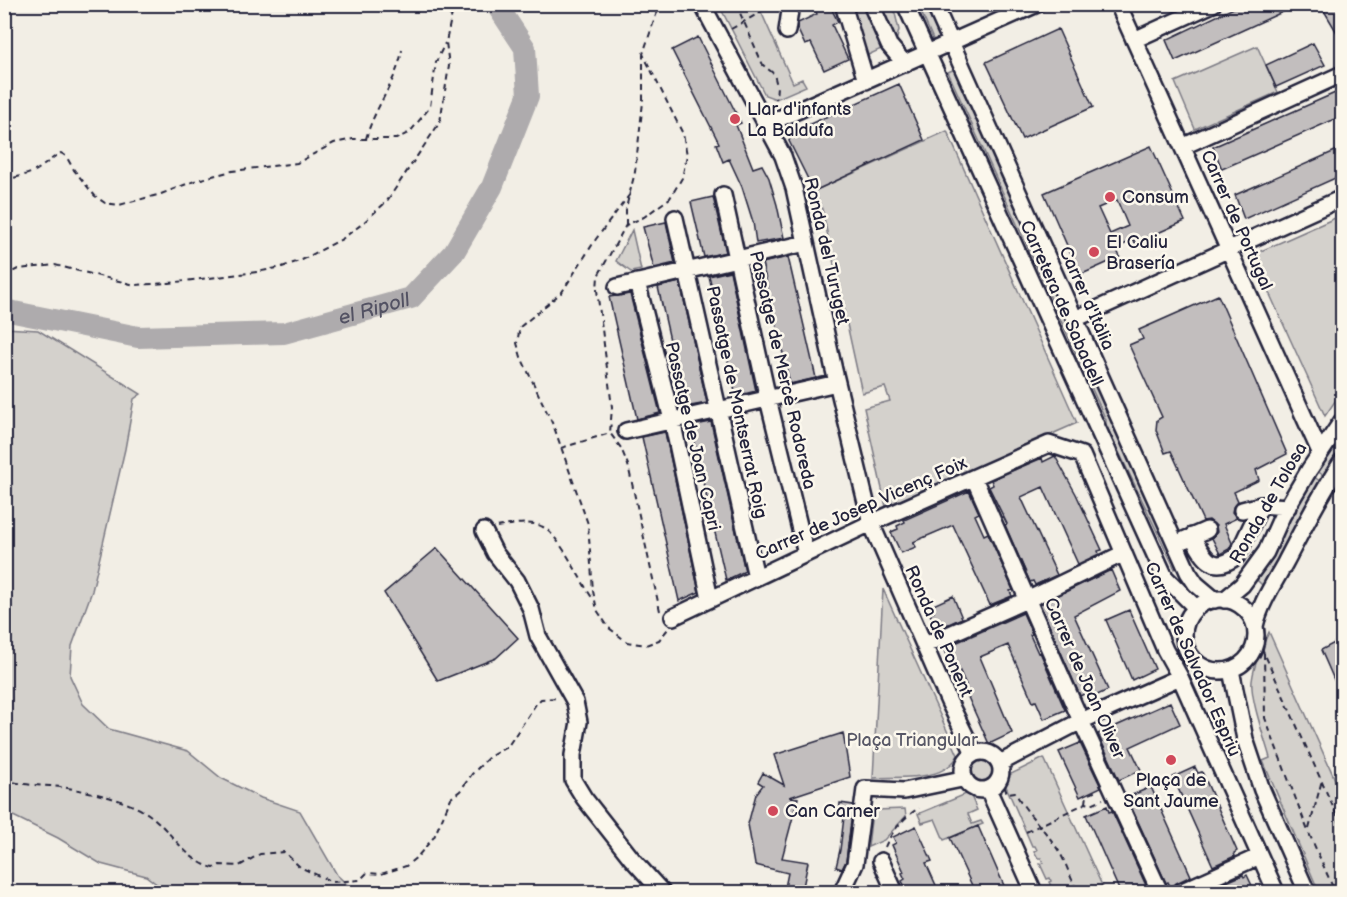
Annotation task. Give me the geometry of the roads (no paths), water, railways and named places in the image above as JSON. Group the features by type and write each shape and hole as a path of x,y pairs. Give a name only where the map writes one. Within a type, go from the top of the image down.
{"street":[{"name":"Ronda del Turuget","path":"702,4 783,156 794,188 871,523"},
{"path":"787,31 791,4"},
{"path":"843,4 866,81"},
{"path":"871,4 889,45 905,64"},
{"name":"Carretera de Sabadell","path":"905,4 1165,577 1196,608"},
{"name":"Carrer d'Itàlia","path":"934,4 1176,544 1196,584 1219,600"},
{"path":"765,124 1037,4"},
{"name":"Carrer de Portugal","path":"1118,4 1320,452"},
{"path":"1134,40 1213,4"},
{"path":"1184,147 1342,74"},
{"name":"Passatge de Mercè Rodoreda","path":"723,195 768,399 806,554"},
{"path":"1075,319 1342,198"},
{"name":"Passatge de Montserrat Roig","path":"675,218 756,577"},
{"path":"617,287 806,243"},
{"name":"Passatge de Joan Capri","path":"637,282 672,420 710,599"},
{"path":"626,431 837,383"},
{"name":"Ronda de Tolosa","path":"1219,600 1242,585 1266,552 1288,507 1320,452 1342,421"},
{"name":"Carrer de Josep Vicenç Foix","path":"671,623 710,599 756,577 1049,444 1067,450"},
{"name":"Carrer de Salvador Espriu","path":"1067,450 1082,455 1165,650 1180,677 1276,892"},
{"path":"1255,626 1242,607 1232,601 1219,600 1196,608 1185,627 1184,638 1187,650 1193,660 1214,671 1231,670 1246,660 1253,650 1257,616 1328,482 1342,462"},
{"name":"Carrer de Joan Oliver","path":"974,478 1161,892"},
{"path":"1192,536 1204,557 1213,564 1231,561 1238,556 1261,505"},
{"path":"1242,510 1261,505 1288,507"},
{"name":"Ronda de Ponent","path":"871,523 896,584 974,753"},
{"path":"1176,544 1208,530"},
{"path":"484,531 495,553 517,581 531,609 538,636 573,697 579,722 573,755 573,780 584,798 632,859 662,892"},
{"path":"925,645 1124,554"},
{"path":"1231,670 1237,705 1255,770 1307,892"},
{"path":"1000,763 1082,721 1180,677"},
{"path":"986,752 997,758 1000,763 1002,772 999,780 988,789 976,789 970,786 963,776 963,765 974,753 986,752"},
{"path":"842,892 855,864 860,840 864,789 904,791 957,780 963,776"},
{"path":"988,789 1034,892"},
{"path":"1180,892 1260,856"},
{"path":"881,861 895,892"}],"waterway":[{"name":"el Ripoll","path":"4,310 138,337 284,333 411,298 454,252 492,187 528,96 525,48 496,4"}],"place":[{"name":"Llar d'infants La Baldufa","path":"735,119"},
{"name":"Consum","path":"1110,197"},
{"name":"El Caliu Brasería","path":"1094,252"},
{"name":"Plaça de Sant Jaume","path":"1171,760"},
{"name":"Can Carner","path":"773,811"}],"park label":[{"name":"Plaça Triangular","path":"912,740"}]}
